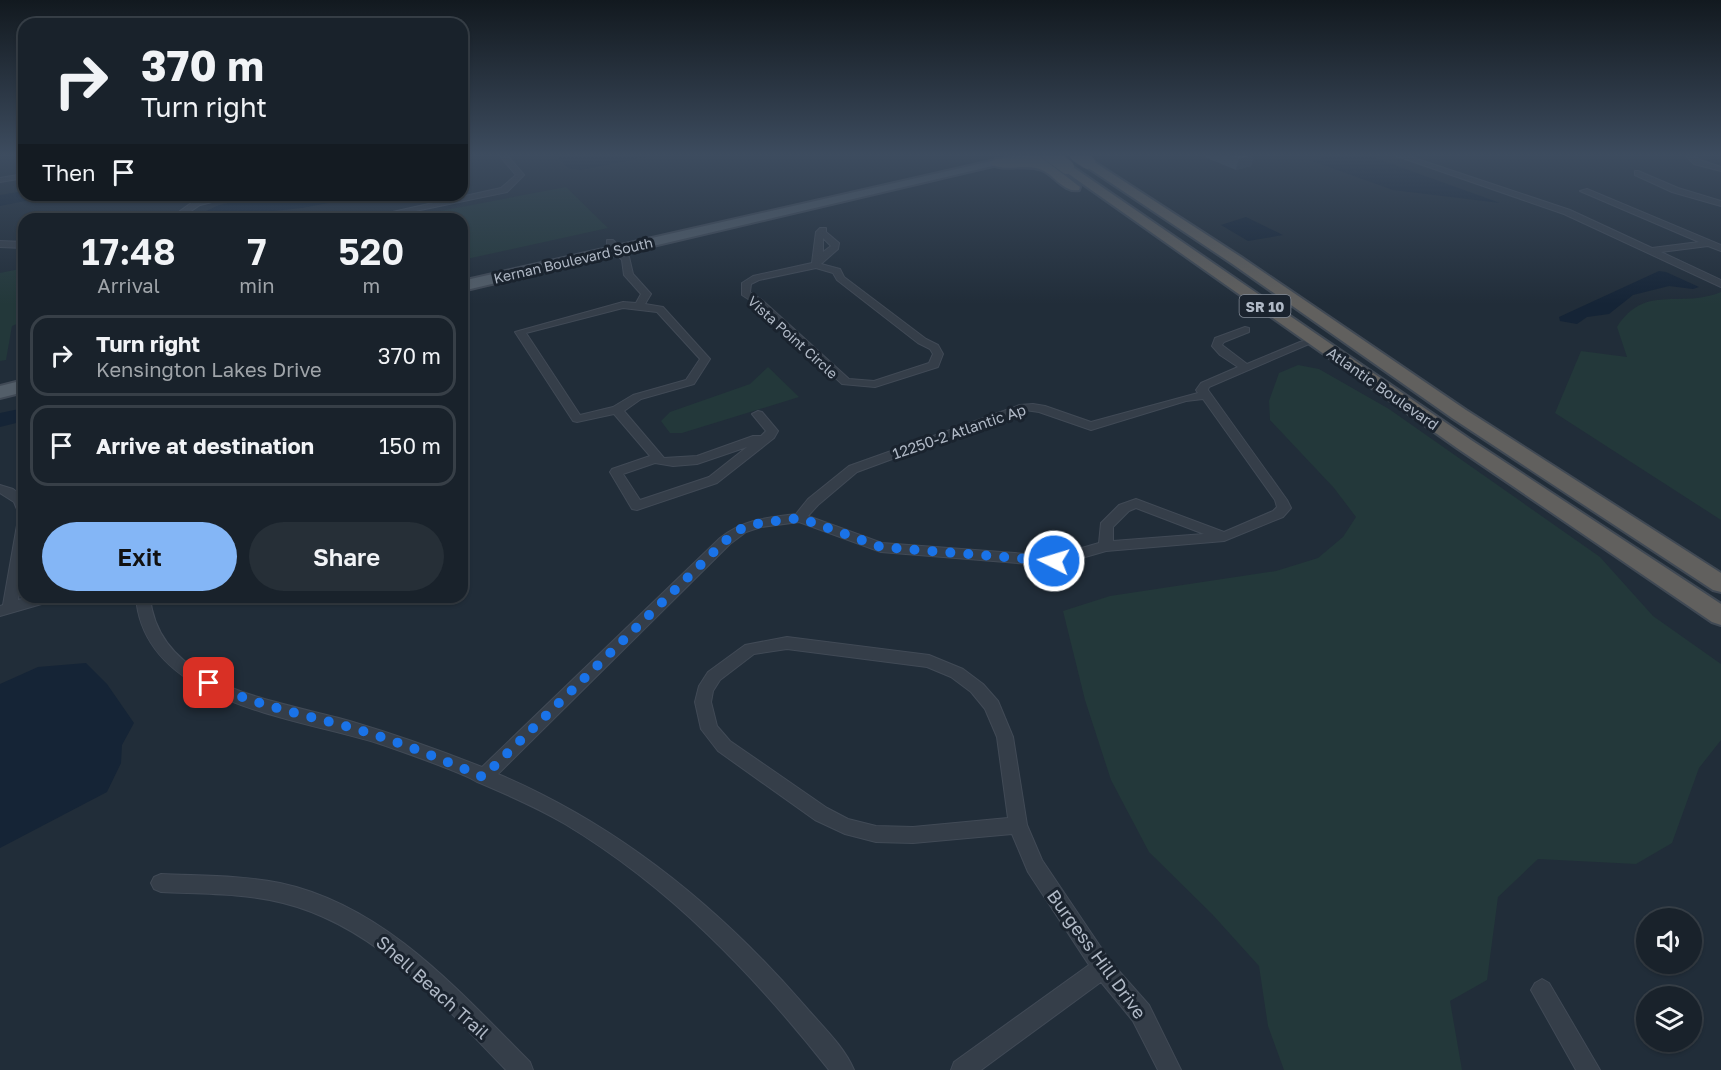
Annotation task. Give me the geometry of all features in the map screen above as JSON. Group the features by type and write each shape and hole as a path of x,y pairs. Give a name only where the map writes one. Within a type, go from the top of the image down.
{"highway":[{"path":"1106,204 1304,344 1464,444"},
{"name":"Atlantic Boulevard","path":"1145,204 1464,444 1721,616"},
{"name":"Atlantic Boulevard","path":"1152,204 1459,414 1721,584"}],"main road":[{"name":"Kernan Boulevard South","path":"468,284 614,246 796,204"},
{"name":"Kernan Boulevard South","path":"468,275 819,204"},
{"path":"0,380 18,376"},
{"path":"0,392 18,388"}],"street":[{"path":"182,213 196,204"},
{"path":"394,213 437,204"},
{"path":"1543,204 1567,212 1721,284"},
{"path":"1617,204 1721,248"},
{"path":"821,233 835,243 835,247 818,258 821,233"},
{"path":"1652,251 1721,242"},
{"path":"0,244 18,245"},
{"path":"614,246 626,259 629,275 646,294 640,305"},
{"name":"Vista Point Circle","path":"818,258 837,271 840,278 885,313 922,341 934,347 938,354 934,365 875,384 846,382 759,302 745,293 747,283 756,278 818,258"},
{"path":"622,305 640,305 660,309 705,359 690,382 637,397 617,410 577,419 520,332 622,305"},
{"path":"1245,330 1219,340 1217,346 1246,368"},
{"path":"483,777 725,541 741,529 760,523 800,518 881,547 1054,561 1106,546 1224,537 1278,514 1284,508 1281,500 1202,390 1205,385 1304,344"},
{"name":"12250-2 Atlantic Ap","path":"800,518 813,502 853,469 1024,407 1035,406 1075,424 1091,426 1185,398 1204,395"},
{"path":"617,410 660,461 676,464 696,461 770,435"},
{"path":"657,458 616,472 637,506 713,480 770,435 772,431 758,414"},
{"path":"0,489 18,498"},
{"path":"1106,546 1106,526 1124,508 1136,503 1224,537"},
{"path":"18,547 5,610 28,603"},
{"path":"144,603 149,628 166,651 192,675 269,707 349,727 420,750 531,797 586,827 655,874 712,924 764,975 801,1016 843,1070"},
{"name":"Burgess Hill Drive","path":"1018,825 913,834 876,834 844,826 821,814 724,747 709,729 705,717 705,690 714,676 750,649 787,643 929,661 957,673 977,688 992,706 1005,737 1010,756 1018,825 1035,866 1103,968 1141,1013 1170,1070"},
{"name":"Shell Beach Trail","path":"161,883 255,890 296,896 357,921 391,944 522,1070"},
{"path":"962,1070 1103,968"},
{"path":"1542,990 1589,1070"}],"green space":[{"path":"477,204 583,204 608,228 468,259 468,213 430,213"},
{"path":"18,269 18,324 12,326 6,360 0,361 0,273"},
{"path":"1721,292 1721,520 1555,413 1581,351 1627,357 1617,327 1639,305 1664,299 1706,297"},
{"path":"1298,365 1319,369 1389,409 1600,557 1653,616 1721,664 1721,740 1699,768 1672,843 1636,864 1538,859 1498,897 1487,980 1450,1001 1462,1070 1284,1070 1268,1026 1259,966 1212,914 1149,852 1111,780 1085,700 1063,611 1110,596 1276,571 1318,558 1343,537 1356,517 1334,488 1270,420 1269,401 1279,373"},
{"path":"768,367 799,397 682,433 670,433 661,421 670,412 750,384"}],"water":[{"path":"324,204 255,213 204,212 219,205"},
{"path":"1246,217 1283,235 1248,241 1221,225"},
{"path":"1659,271 1699,287 1693,289 1669,286 1633,295 1609,314 1587,317 1577,324 1560,321 1559,317"},
{"path":"18,409 18,422 0,427 0,413"},
{"path":"86,663 107,684 134,723 122,745 121,763 107,792 0,848 0,684 38,667"}],"route":[{"path":"209,683 269,707 349,727 420,750 483,777 725,541 741,529 760,523 800,518 881,547 1054,561"}]}
